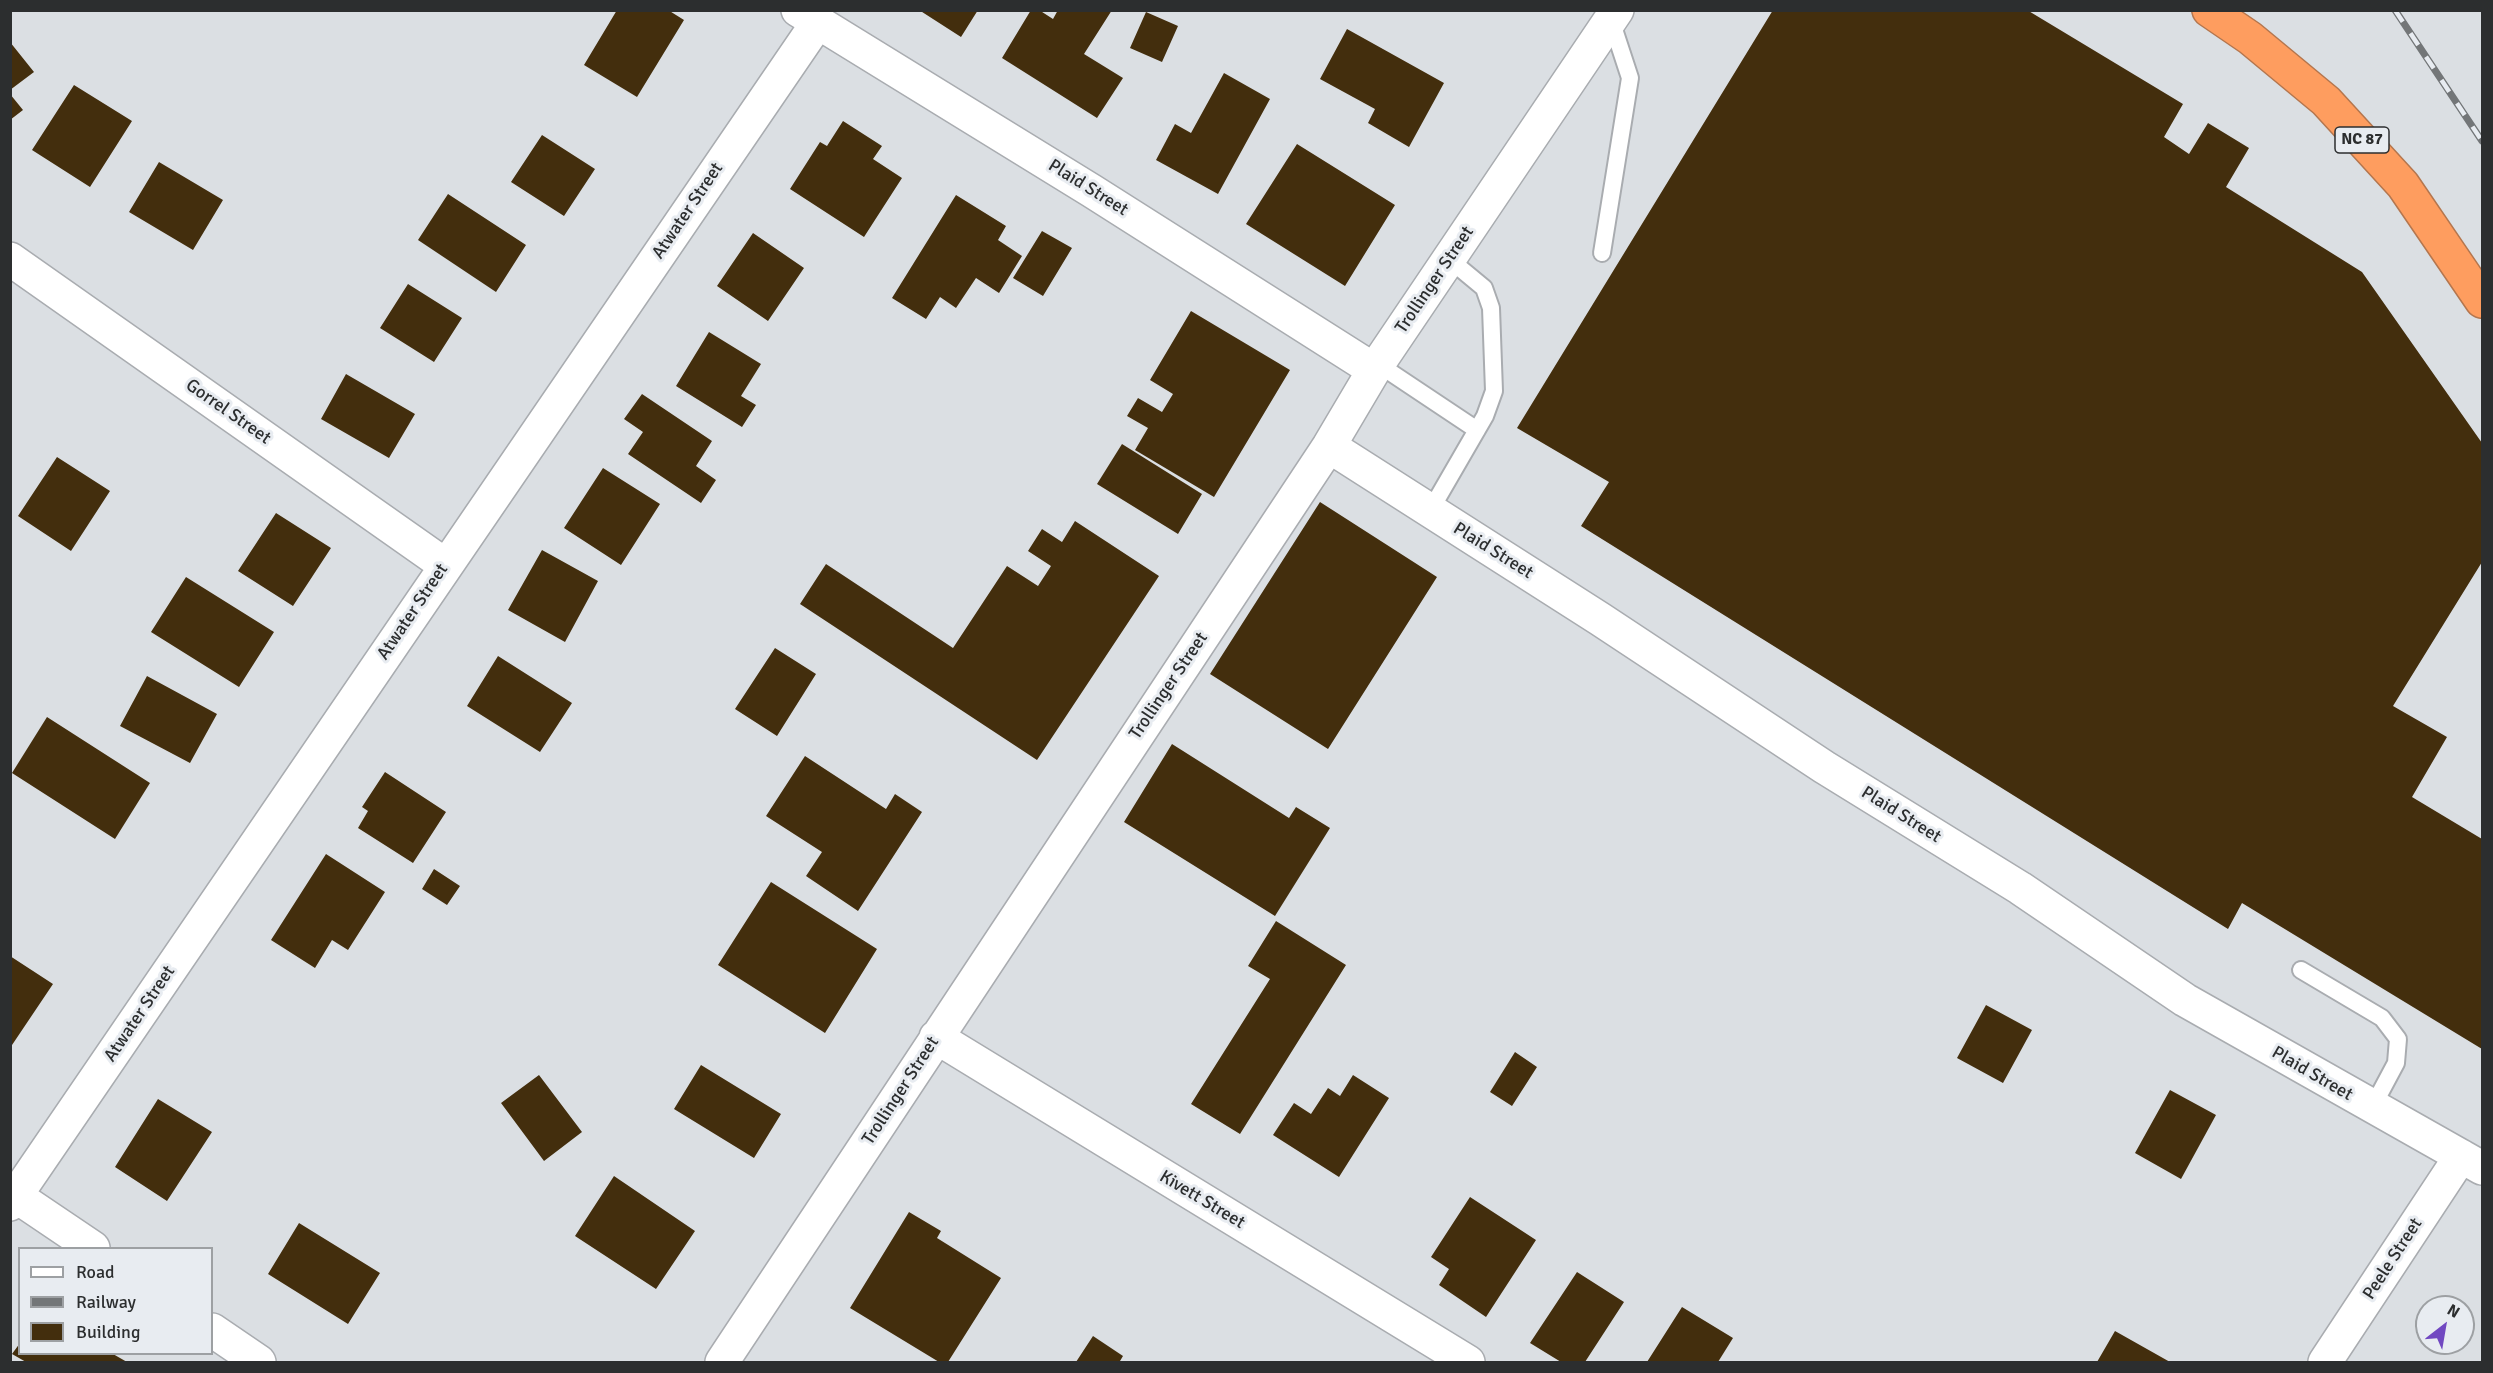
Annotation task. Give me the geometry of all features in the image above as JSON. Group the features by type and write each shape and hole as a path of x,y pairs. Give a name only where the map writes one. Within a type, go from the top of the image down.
{"highway":[{"name":"NC 87","path":"2209,10 2250,39 2326,101 2403,185 2482,301"}],"street":[{"name":"Trollinger Street","path":"722,1362 1329,446 1376,367 1614,15"},
{"name":"Plaid Street","path":"808,16 1376,367"},
{"name":"Atwater Street","path":"12,1197 445,565 808,16"},
{"name":"Gorrel Street","path":"10,259 445,565"},
{"name":"Plaid Street","path":"1329,446 1600,619 1824,767 2020,888 2185,1000 2372,1108 2472,1162"},
{"name":"Kivett Street","path":"936,1037 1468,1362"},
{"name":"Peele Street","path":"2325,1362 2472,1162"},
{"path":"12,1197 91,1247"},
{"path":"213,1331 259,1362"}],"lane":[{"path":"1602,253 1630,78 1614,15"},
{"path":"1430,511 1485,416 1494,391 1491,308 1484,288 1449,259"},
{"path":"1376,367 1477,430"},
{"path":"2301,970 2382,1018 2398,1039 2396,1063 2372,1108"}],"building":[{"path":"617,10 668,10 684,20 637,97 584,65"},
{"path":"919,10 978,10 961,37"},
{"path":"1031,10 1039,10 1053,19 1058,10 1112,10 1084,54 1123,78 1097,118 1002,58"},
{"path":"1773,10 2027,10 2183,104 2164,137 2189,154 2208,123 2249,148 2226,187 2362,272 2482,443 2482,562 2393,706 2447,737 2412,797 2482,839 2482,1049 2242,903 2228,929 1581,526 1609,482 1517,428"},
{"path":"1146,12 1178,26 1162,62 1130,48"},
{"path":"1347,29 1444,83 1409,147 1368,123 1375,109 1320,79"},
{"path":"10,42 34,72 10,90"},
{"path":"1224,73 1270,99 1218,194 1156,160 1175,124 1191,133"},
{"path":"74,85 132,121 90,187 32,150"},
{"path":"10,94 23,110 10,120"},
{"path":"843,121 882,146 873,159 902,178 864,237 790,189 820,142 827,146"},
{"path":"542,135 595,169 564,216 511,182"},
{"path":"1297,144 1395,205 1345,286 1246,224"},
{"path":"159,162 223,200 193,250 129,212"},
{"path":"448,194 526,245 496,292 418,240"},
{"path":"956,195 1006,226 998,240 1022,256 999,293 976,278 956,308 940,297 926,319 892,298"},
{"path":"1042,231 1072,248 1043,296 1013,278"},
{"path":"753,233 804,268 768,321 717,286"},
{"path":"408,284 462,318 434,362 380,328"},
{"path":"1191,311 1290,370 1214,497 1135,450 1148,428 1127,416 1138,398 1162,412 1173,394 1150,380"},
{"path":"709,332 761,364 741,396 756,405 742,427 676,386"},
{"path":"346,374 415,414 389,458 321,419"},
{"path":"642,394 712,441 696,466 716,480 701,503 628,454 643,432 624,419"},
{"path":"1122,444 1202,494 1178,534 1097,484"},
{"path":"57,457 110,491 71,551 18,516"},
{"path":"603,468 660,504 621,565 564,528"},
{"path":"1320,502 1437,577 1328,749 1210,674"},
{"path":"276,513 331,548 293,606 238,571"},
{"path":"1075,521 1159,576 1037,760 800,604 826,564 953,648 1007,566 1038,586 1051,566 1028,551 1042,529 1062,542"},
{"path":"542,550 598,581 565,642 508,610"},
{"path":"186,577 274,632 239,687 151,632"},
{"path":"775,648 816,674 777,736 735,709"},
{"path":"498,656 572,703 540,752 467,706"},
{"path":"147,676 217,714 190,763 120,726"},
{"path":"47,717 150,783 115,839 12,773"},
{"path":"1172,744 1289,818 1296,807 1330,828 1275,916 1124,822"},
{"path":"805,756 886,809 895,794 922,812 858,911 806,876 822,852 766,816"},
{"path":"385,772 446,812 413,863 358,828 368,811 362,807"},
{"path":"326,854 385,892 348,950 332,940 315,968 271,940"},
{"path":"434,869 460,886 447,905 422,889"},
{"path":"771,882 877,949 825,1033 718,965"},
{"path":"1276,921 1346,965 1240,1134 1191,1104 1270,979 1248,966"},
{"path":"10,956 53,984 10,1048"},
{"path":"1986,1005 2032,1030 2003,1083 1957,1058"},
{"path":"1515,1052 1537,1067 1512,1106 1490,1092"},
{"path":"701,1065 781,1114 754,1158 674,1109"},
{"path":"539,1075 582,1132 544,1161 501,1103"},
{"path":"1353,1075 1389,1098 1339,1177 1273,1135 1294,1103 1311,1114 1328,1088 1340,1096"},
{"path":"2170,1090 2216,1115 2181,1179 2135,1153"},
{"path":"158,1099 212,1132 167,1201 115,1167"},
{"path":"614,1176 695,1231 656,1289 575,1236"},
{"path":"1470,1197 1536,1240 1486,1317 1439,1285 1449,1269 1431,1257"},
{"path":"909,1212 941,1231 937,1238 1001,1278 948,1362 939,1362 850,1308"},
{"path":"299,1223 380,1273 348,1324 268,1274"},
{"path":"1577,1272 1624,1302 1585,1362 1561,1362 1530,1343"},
{"path":"1682,1307 1733,1338 1718,1362 1647,1362"},
{"path":"2115,1331 2170,1362 2097,1362"},
{"path":"1093,1336 1123,1356 1120,1361 1122,1362 1076,1362"},
{"path":"18,1346 18,1355 115,1355 127,1362 26,1362 12,1354"}],"railway":[{"path":"2395,10 2482,141"}]}
